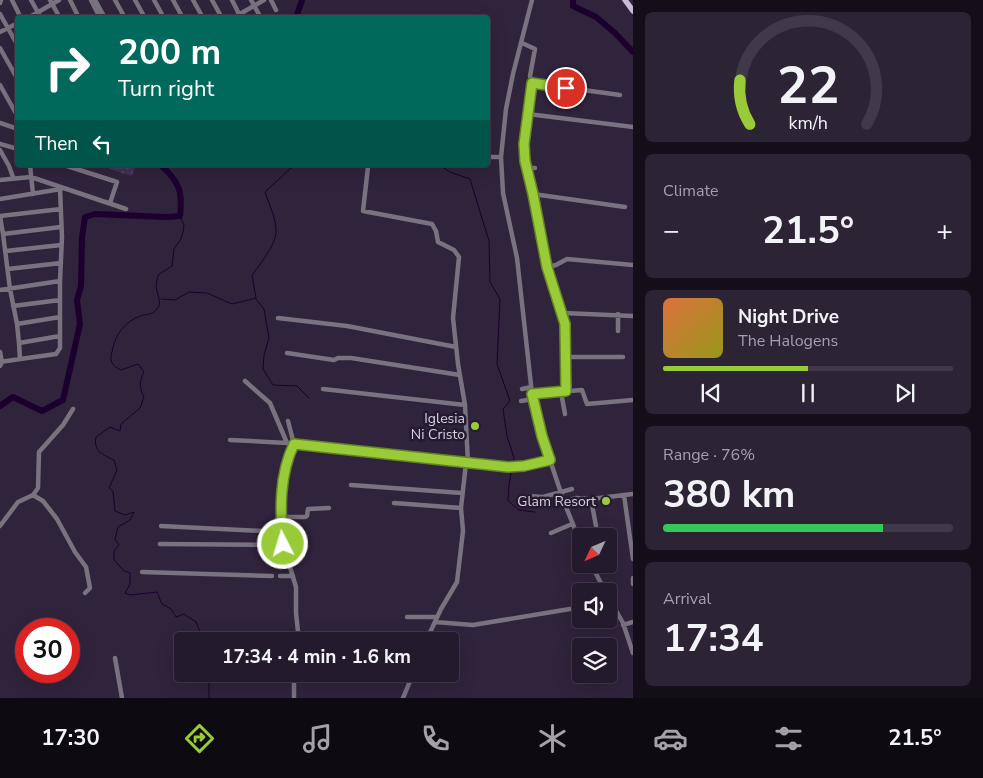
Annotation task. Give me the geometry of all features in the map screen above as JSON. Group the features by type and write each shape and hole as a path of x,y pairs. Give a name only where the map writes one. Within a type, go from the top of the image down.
{"main road":[{"path":"625,0 633,11"}],"street":[{"path":"12,0 20,15"},
{"path":"31,0 39,15"},
{"path":"33,15 51,2 59,0"},
{"path":"70,0 78,15"},
{"path":"91,0 98,15"},
{"path":"95,0 103,15"},
{"path":"115,0 123,15"},
{"path":"135,0 143,15"},
{"path":"154,0 162,15"},
{"path":"173,0 181,15"},
{"path":"193,0 201,15"},
{"path":"212,0 220,15"},
{"path":"232,0 240,15"},
{"path":"251,0 259,15"},
{"path":"241,15 264,0"},
{"path":"271,0 276,10"},
{"path":"532,0 506,109 502,157 502,193 517,258 532,397 550,460 574,528"},
{"path":"51,2 58,15"},
{"path":"0,14 15,41"},
{"path":"0,32 15,24"},
{"path":"522,43 535,49 530,76 532,83 524,144 526,168 547,267 565,328 566,357 563,391 565,414"},
{"path":"0,48 15,75"},
{"path":"532,83 620,95"},
{"path":"0,85 15,112"},
{"path":"528,114 633,127"},
{"path":"0,119 2,124 15,128"},
{"path":"0,144 15,149"},
{"path":"0,150 10,166 13,177"},
{"path":"490,157 502,157"},
{"path":"30,167 33,194"},
{"path":"70,167 117,182 110,203"},
{"path":"368,167 363,211 432,224 436,231 438,242 454,250 459,257 453,318 465,405 467,463 461,508 463,531 457,582 430,632"},
{"path":"526,168 536,168"},
{"path":"0,180 13,177 31,177 126,209"},
{"path":"0,199 62,188"},
{"path":"0,352 1,363 56,354 60,348 60,209 62,188"},
{"path":"533,194 625,207"},
{"path":"20,359 17,324 0,216 60,209"},
{"path":"3,234 61,227"},
{"path":"6,251 61,245"},
{"path":"547,267 567,259 633,265"},
{"path":"8,269 61,263"},
{"path":"0,290 60,281"},
{"path":"13,306 60,300"},
{"path":"562,313 633,316"},
{"path":"618,314 618,331"},
{"path":"17,324 60,317"},
{"path":"278,318 347,326 456,347"},
{"path":"19,343 60,336"},
{"path":"287,353 334,360 338,358 351,358 460,375"},
{"path":"566,357 623,357"},
{"path":"245,381 270,403 287,443"},
{"path":"522,389 531,387"},
{"path":"323,389 465,405"},
{"path":"521,401 563,391 583,390 586,404 633,400"},
{"path":"0,526 18,502 33,495 38,488 39,452 63,425 73,409"},
{"path":"288,421 294,444 282,489 281,517 283,545 296,587 298,632"},
{"path":"230,440 287,443 508,467 550,460"},
{"path":"351,485 462,494"},
{"path":"528,496 543,497 572,489"},
{"path":"564,502 576,498 591,499 633,494"},
{"path":"33,495 43,502 57,519 75,552 86,567 90,588 85,593"},
{"path":"624,495 633,559"},
{"path":"591,499 596,526"},
{"path":"394,503 461,508"},
{"path":"281,517 305,517 308,509 329,508"},
{"path":"551,533 572,524"},
{"path":"161,526 282,532"},
{"path":"160,544 283,545"},
{"path":"142,572 272,576"},
{"path":"280,576 293,576"},
{"path":"633,578 633,584"},
{"path":"407,616 473,625 570,609"},
{"path":"617,613 633,653"},
{"path":"623,625 633,622"},
{"path":"115,658 122,698"},
{"path":"294,682 294,698"},
{"path":"403,698 409,682"}],"shaded area":[{"path":"110,167 134,167 132,176 109,169"}],"waterway":[{"path":"297,15 302,0"},
{"path":"573,0 573,6 596,17 633,52"},
{"path":"0,406 13,397 42,411 63,400 80,324 77,300 81,286 82,237 85,217 95,214 180,216 180,193 176,182 163,167"},
{"path":"161,299 175,300 189,292 207,293 232,304 256,298 252,275 270,250 276,234 274,218 265,192 293,167"},
{"path":"442,167 470,179 489,241 490,282 500,299 497,364 510,401 503,409 507,436 514,458 508,501 519,510 535,512"},
{"path":"180,216 184,225 183,232 181,239 174,249 172,266 158,275 156,283 159,300 158,307 154,312 140,316 124,326 115,340 111,355 113,365 121,370 138,364 144,372 140,384 144,397 140,408 121,424 120,431 110,427 96,437 95,442 100,452 114,460 117,470 109,488 113,491 115,511 125,515 134,512 130,520 118,527 115,539 119,545 114,551 114,560 124,571 130,573 130,584 125,593 130,595 157,592 162,604 171,609 176,617 184,614 196,622 200,632"},
{"path":"256,299 264,309 269,338 264,355 263,369 273,385 297,386 309,398"},
{"path":"208,682 209,698"}],"place":[{"name":"Iglesia Ni Cristo","path":"475,426"},
{"name":"Glam Resort","path":"606,501"}],"route":[{"path":"283,544 280,513 282,489 294,444 508,467 524,466 550,460 532,394 566,391 565,328 547,267 533,194 526,172 524,144 532,83 566,88"}]}
